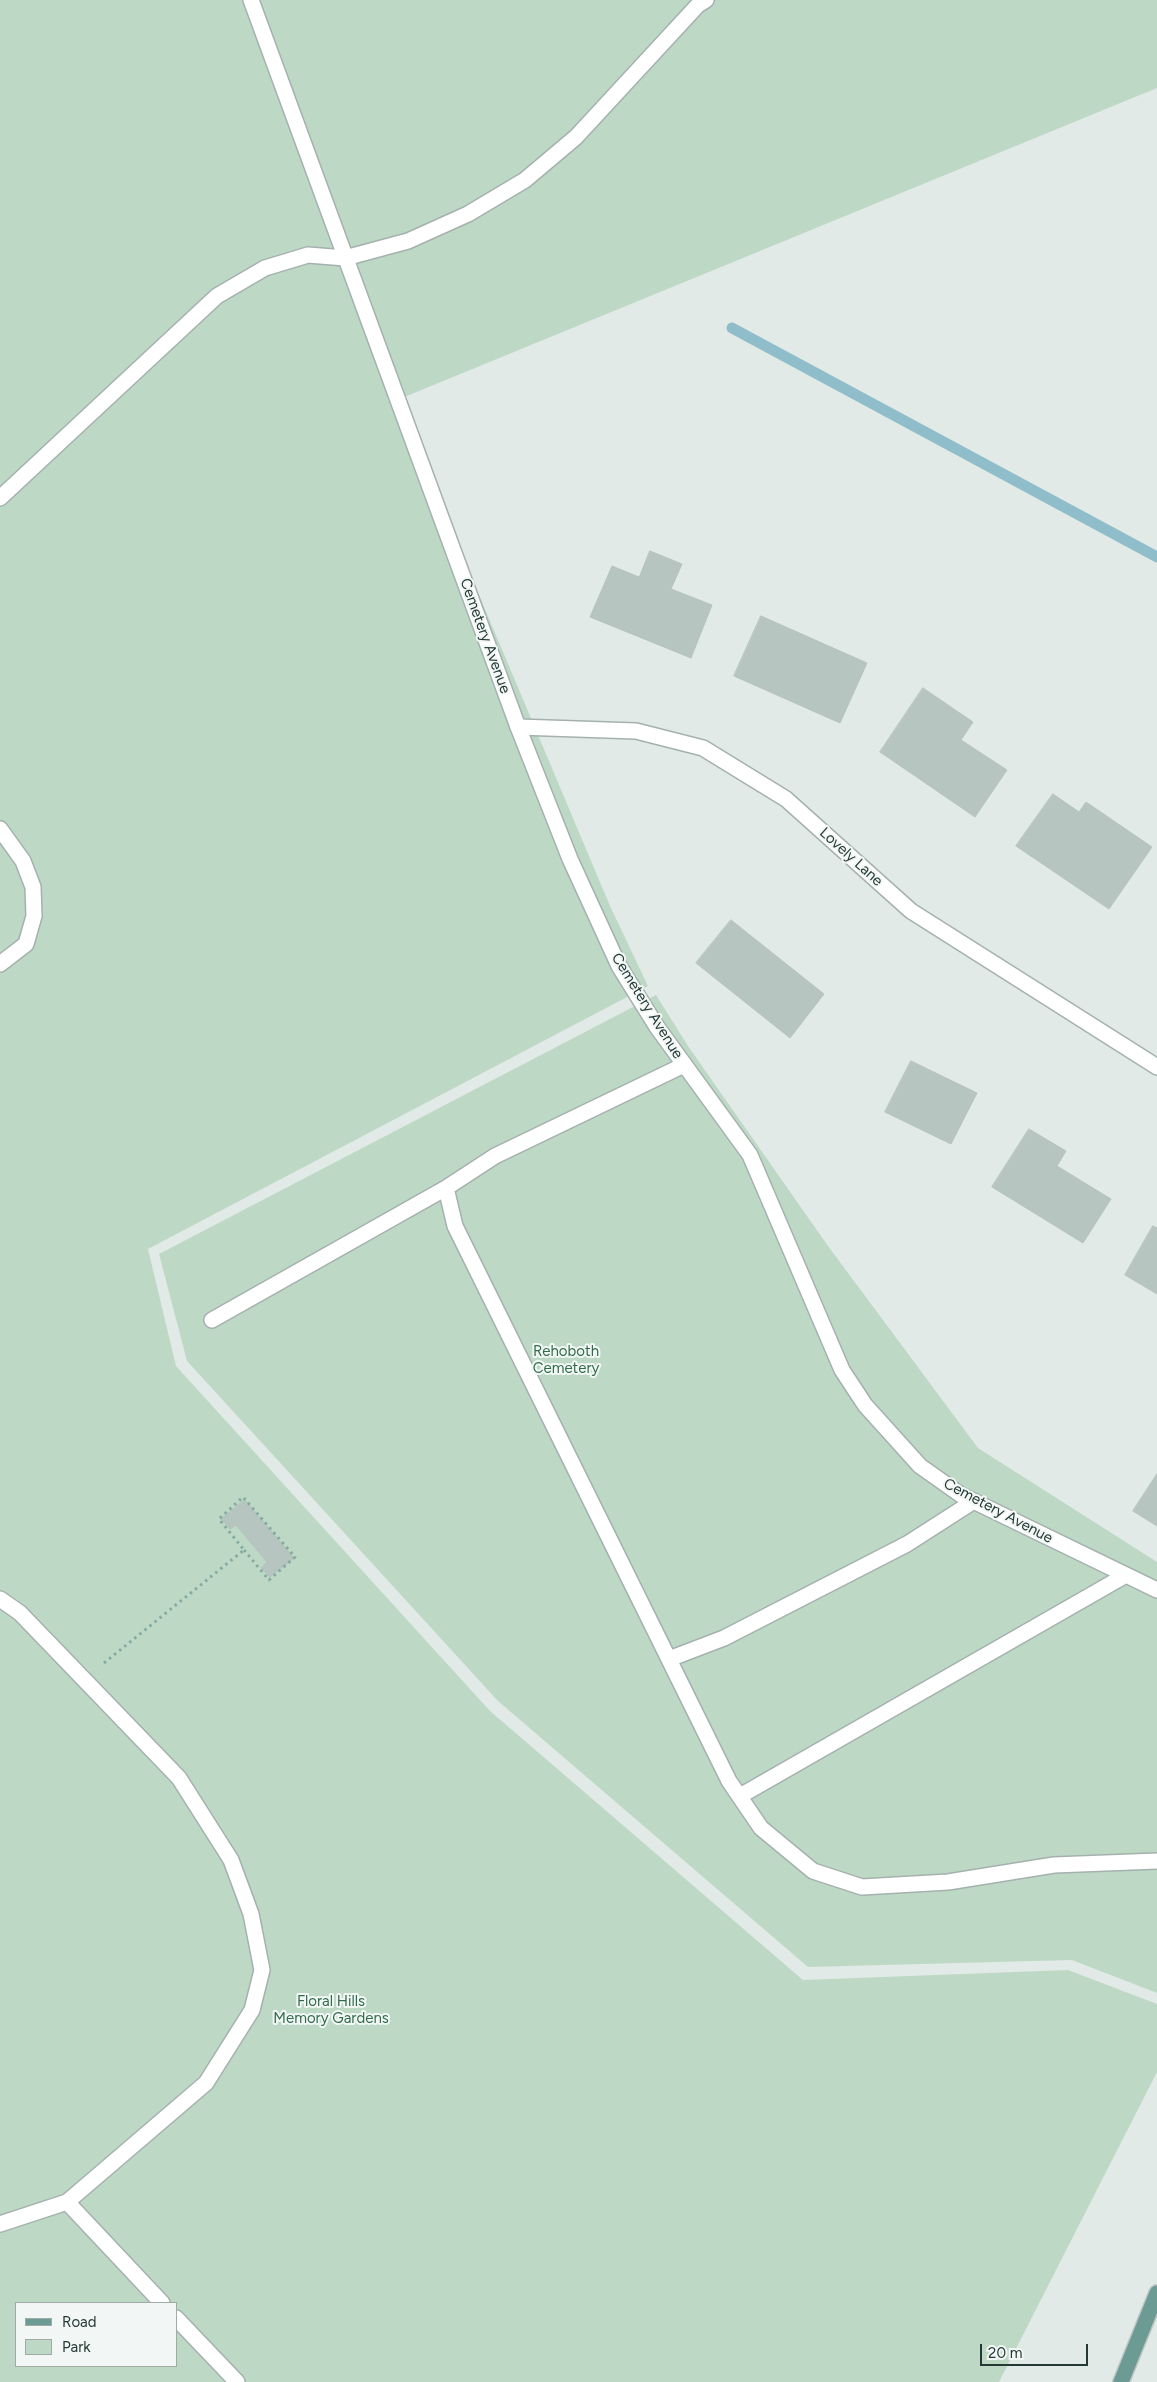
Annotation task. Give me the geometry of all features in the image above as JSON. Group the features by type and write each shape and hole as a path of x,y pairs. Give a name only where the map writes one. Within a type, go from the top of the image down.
{"main road":[{"path":"1121,2382 1157,2293"}],"street":[{"name":"Cemetery Avenue","path":"251,0 518,727 570,859 619,966 657,1027 750,1155 842,1370 865,1405 920,1466 974,1501 1157,1590"},
{"path":"0,498 217,296 265,268 308,255 345,258 408,240 468,214 525,180 576,137 698,5 706,0"},
{"name":"Lovely Lane","path":"518,727 636,731 703,748 786,799 911,911 1157,1067"},
{"path":"0,829 23,861 33,887 34,916 26,944 0,964"},
{"path":"212,1320 446,1188 494,1156 684,1065"},
{"path":"446,1188 455,1226 729,1781 761,1828 813,1870 862,1887 948,1882 1054,1865 1157,1861"},
{"path":"669,1659 724,1638 898,1548 974,1501"},
{"path":"740,1796 1126,1575"},
{"path":"0,1599 20,1613 179,1778 231,1860 251,1914 262,1970 252,2010 206,2083 66,2202 0,2224"},
{"path":"66,2202 161,2302"},
{"path":"178,2320 237,2382"}],"path":[{"path":"243,1497 295,1557 269,1580 244,1550 218,1519 243,1497"},
{"path":"85,1680 244,1550"}],"green space":[{"name":"Floral Hills Memory Gardens","path":"0,0 1157,0 1157,88 397,400 610,906 648,986 148,1249 176,1366 490,1711 803,1980 1068,1970 1157,2004 1157,2072 999,2382 0,2382"},
{"name":"Rehoboth Cemetery","path":"656,995 688,1046 828,1246 978,1448 1157,1562 1157,1993 1072,1960 808,1967 498,1701 187,1361 159,1254"}],"building":[{"path":"650,551 682,564 671,589 712,605 691,658 590,617 612,566 639,577"},
{"path":"761,616 867,663 840,723 734,676"},
{"path":"923,688 973,722 961,740 1007,770 975,817 880,752"},
{"path":"1053,794 1079,812 1086,802 1152,847 1109,909 1016,846"},
{"path":"731,920 824,994 790,1038 696,963"},
{"path":"911,1061 977,1093 951,1144 885,1112"},
{"path":"1029,1129 1066,1151 1057,1166 1111,1199 1083,1243 992,1187"},
{"path":"1153,1226 1157,1228 1157,1294 1125,1275"},
{"path":"1157,1474 1157,1526 1133,1511"},
{"path":"245,1500 294,1558 270,1577 261,1568 267,1562 236,1525 230,1529 221,1519"}],"waterway":[{"path":"732,328 1157,557"}]}
